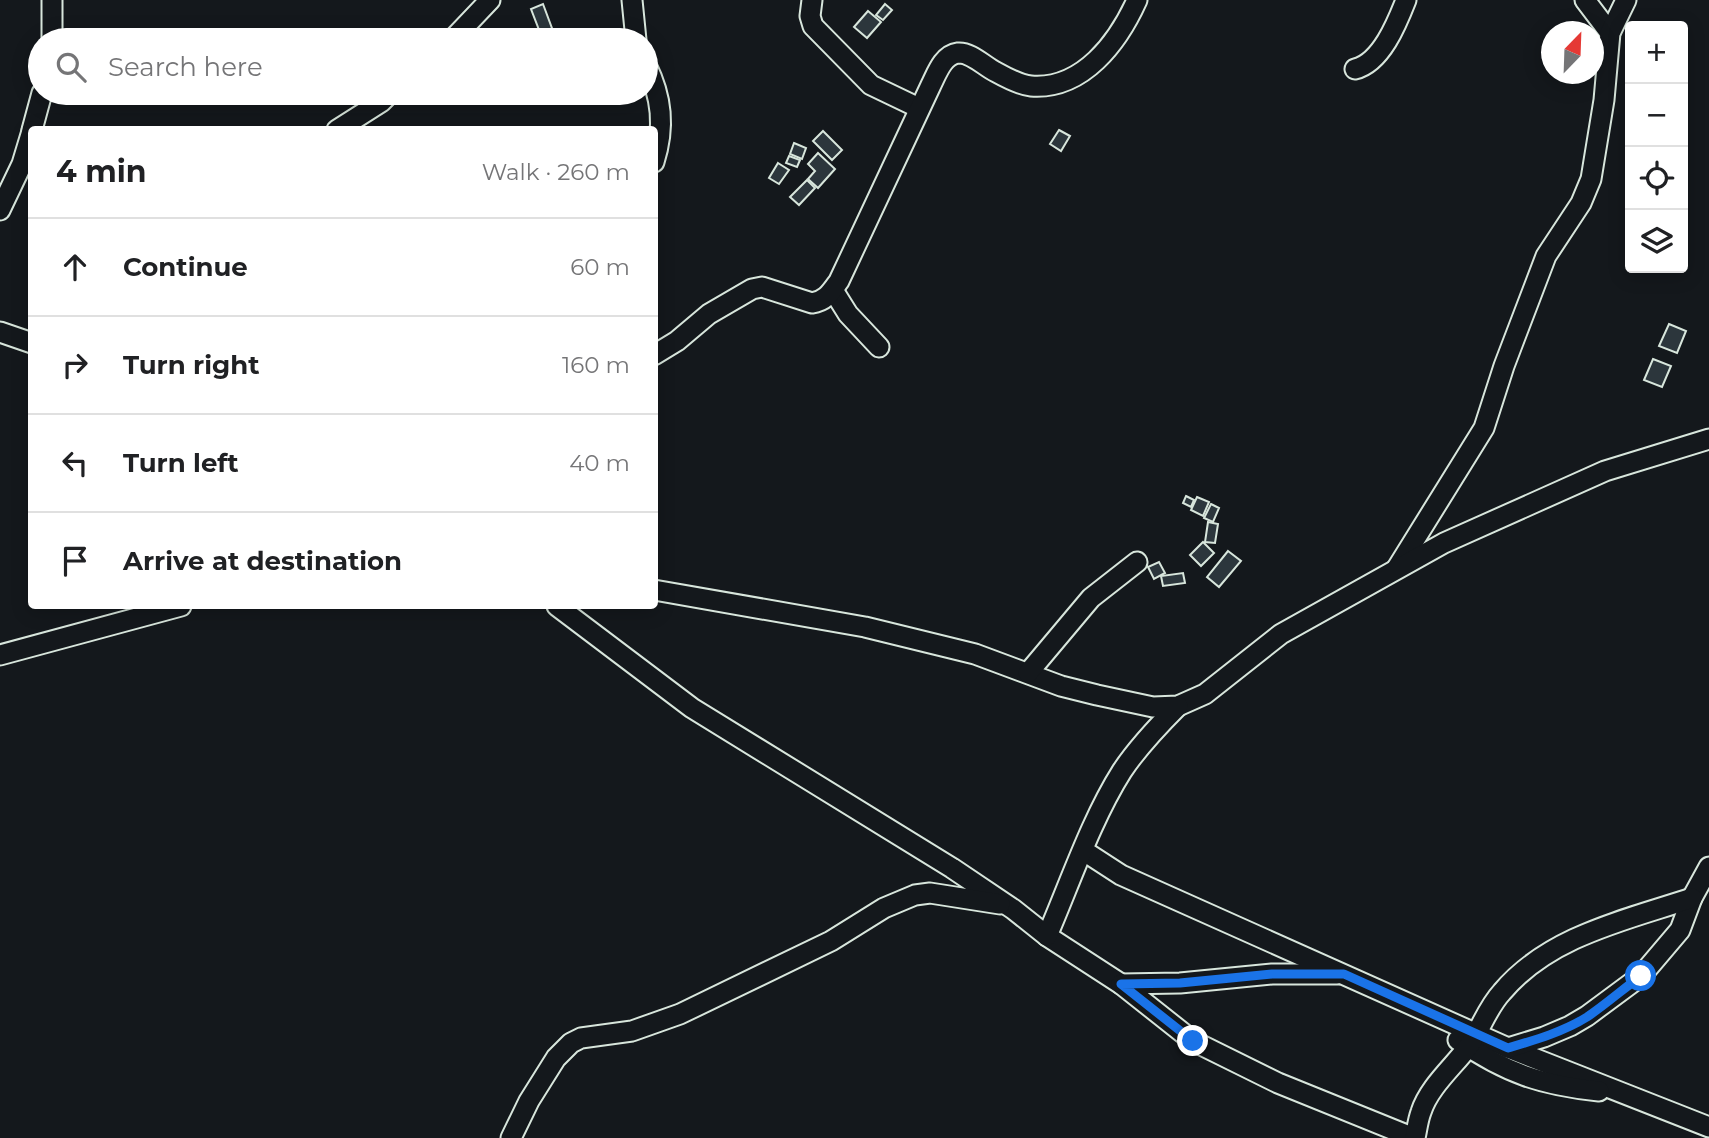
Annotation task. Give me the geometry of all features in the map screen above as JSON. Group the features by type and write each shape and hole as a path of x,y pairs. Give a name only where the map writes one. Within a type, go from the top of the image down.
{"street":[{"path":"52,0 52,28"},
{"path":"463,28 490,0"},
{"path":"632,0 633,28"},
{"path":"812,0 810,16 813,26 864,79 880,91 919,108"},
{"path":"658,353 677,341 709,314 752,289 762,287 812,303 821,302 833,290 919,108 942,64 953,54 971,56 998,73 1029,86 1049,84 1080,73 1095,62 1116,39 1138,0"},
{"path":"1355,69 1373,58 1390,33 1406,0"},
{"path":"1586,0 1610,33"},
{"path":"1397,568 1485,428 1504,366 1546,256 1581,203 1591,179 1604,100 1610,33 1626,0"},
{"path":"658,91 661,126 658,141"},
{"path":"33,126 39,105"},
{"path":"343,126 376,105"},
{"path":"0,210 22,164 28,144"},
{"path":"833,290 848,314 879,347"},
{"path":"0,332 28,342"},
{"path":"658,591 879,630 975,654 1061,686 1153,707 1178,706 1205,694 1281,634 1444,543 1605,471 1709,439"},
{"path":"1028,673 1091,598 1137,562"},
{"path":"0,655 170,609"},
{"path":"561,609 692,708 952,868 1047,936 1121,984 1193,1041 1278,1083 1415,1138 1421,1110 1472,1040 1503,990 1525,971 1580,935 1692,898"},
{"path":"1047,936 1106,799 1146,739 1178,706"},
{"path":"1084,852 1121,875 1416,1007 1472,1040 1499,1067 1568,1088 1624,1094"},
{"path":"1504,1046 1544,1037 1570,1026 1641,976 1680,930 1692,898 1709,867"},
{"path":"511,1138 529,1101 556,1058 571,1043 581,1038 632,1031 680,1014 831,941 884,908 915,895 930,893 1005,905"},
{"path":"1121,984 1180,983 1272,974 1344,974"},
{"path":"1491,1006 1493,1027 1504,1046"},
{"path":"1472,1040 1504,1046 1709,1126"}],"building":[{"path":"543,4 552,28 538,28 531,9"},
{"path":"885,4 892,10 883,20 876,15"},
{"path":"868,11 881,22 867,38 854,27"},
{"path":"1059,130 1070,136 1061,151 1050,144"},
{"path":"823,131 842,150 832,160 813,141"},
{"path":"794,143 806,148 802,159 790,154"},
{"path":"818,153 835,169 818,188 808,179 815,171 808,164"},
{"path":"789,156 800,160 797,167 786,163"},
{"path":"778,163 789,170 779,184 769,178"},
{"path":"807,180 815,188 799,205 790,197"},
{"path":"1669,324 1686,331 1677,353 1659,346"},
{"path":"1653,359 1671,366 1662,387 1644,380"},
{"path":"1186,496 1194,500 1191,507 1183,503"},
{"path":"1197,497 1209,502 1203,516 1191,510"},
{"path":"1211,504 1219,508 1213,522 1204,518"},
{"path":"1208,522 1218,524 1215,543 1205,542"},
{"path":"1203,542 1214,553 1201,566 1190,555"},
{"path":"1228,551 1241,561 1219,587 1207,577"},
{"path":"1159,562 1165,573 1154,579 1148,567"},
{"path":"1183,573 1185,583 1163,586 1161,576"}],"route":[{"path":"1193,1041 1121,984 1180,983 1272,974 1344,974 1508,1048 1570,1026 1641,976"}]}
